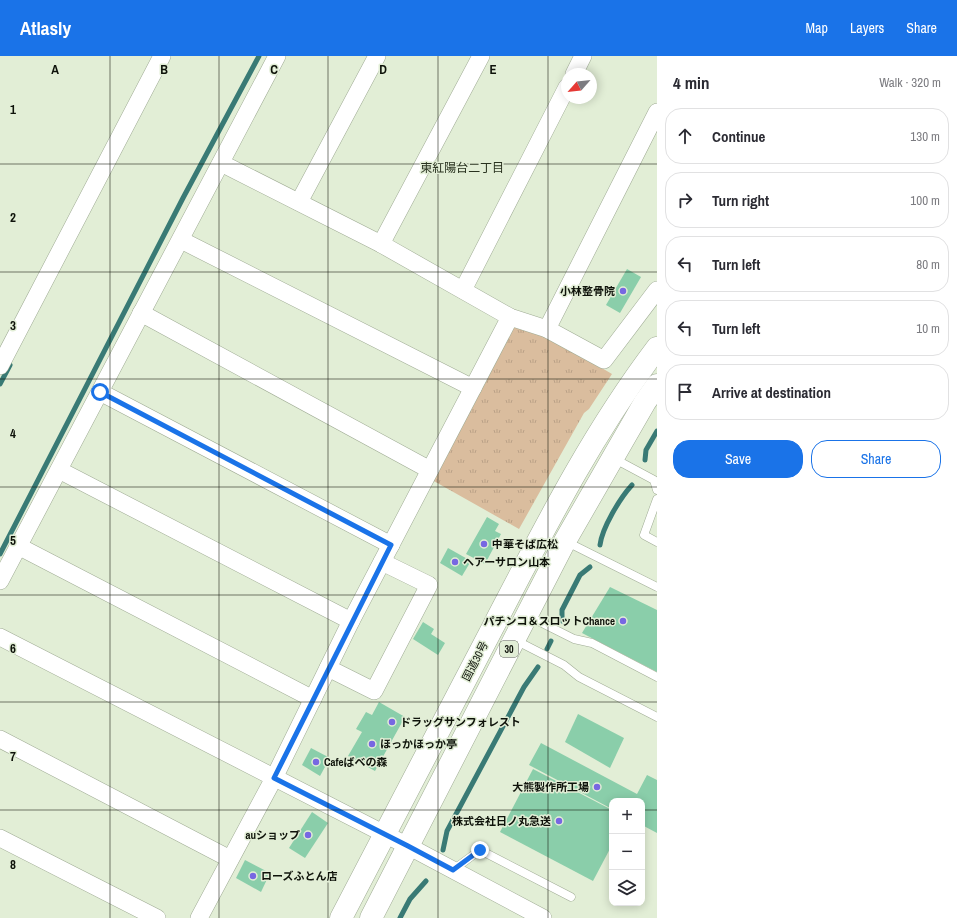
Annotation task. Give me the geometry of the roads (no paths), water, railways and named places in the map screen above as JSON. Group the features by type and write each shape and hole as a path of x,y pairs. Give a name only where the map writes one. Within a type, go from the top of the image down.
{"highway":[{"name":"国道30号","path":"342,918 549,519 587,451 627,388 657,348"},
{"name":"30","path":"371,918 565,541 645,402 657,385"}],"street":[{"path":"0,366 162,56"},
{"path":"0,580 277,56"},
{"path":"299,202 377,56"},
{"path":"381,244 481,56"},
{"path":"577,68 583,56"},
{"path":"463,290 561,99"},
{"path":"547,329 657,112"},
{"path":"221,163 381,244 510,317 547,329 604,360 657,290"},
{"path":"181,240 473,388"},
{"path":"141,313 430,470"},
{"path":"199,918 274,778 382,562 510,317"},
{"path":"100,392 391,545"},
{"path":"58,470 352,621"},
{"path":"18,546 313,699"},
{"path":"328,668 374,691 429,585 382,562"},
{"path":"0,636 385,834 543,918"},
{"path":"0,739 230,859"},
{"path":"0,838 157,918"}],"lane":[{"path":"612,458 654,480 657,490"},
{"path":"657,500 644,535 657,542"},
{"path":"565,541 657,587"},
{"path":"526,615 574,639 592,643 657,677"},
{"path":"514,640 564,665 579,677 657,717"},
{"path":"453,870 480,850 571,897"}],"waterway":[{"path":"0,554 183,198 259,56"},
{"path":"0,384 10,365"},
{"path":"645,460 646,450 657,431"},
{"path":"600,545 604,530 612,514 622,497 632,485"},
{"path":"562,621 562,610 580,575 590,567"},
{"path":"547,649 551,641"},
{"path":"443,850 447,831 524,687 538,667"},
{"path":"400,918 410,899 426,881"}],"place":[{"name":"小林整骨院","path":"623,291"},
{"name":"中華そば広松","path":"484,544"},
{"name":"ヘアーサロン山本","path":"455,562"},
{"name":"パチンコ＆スロットChance","path":"623,621"},
{"name":"ドラッグサンフォレスト","path":"392,722"},
{"name":"ほっかほっか亭","path":"372,744"},
{"name":"Cafeばべの森","path":"316,762"},
{"name":"大熊製作所工場","path":"597,787"},
{"name":"株式会社日ノ丸急送","path":"559,821"},
{"name":"auショップ","path":"308,835"},
{"name":"ローズふとん店","path":"253,876"}],"district":[{"name":"東紅陽台二丁目","path":"462,168"}]}
